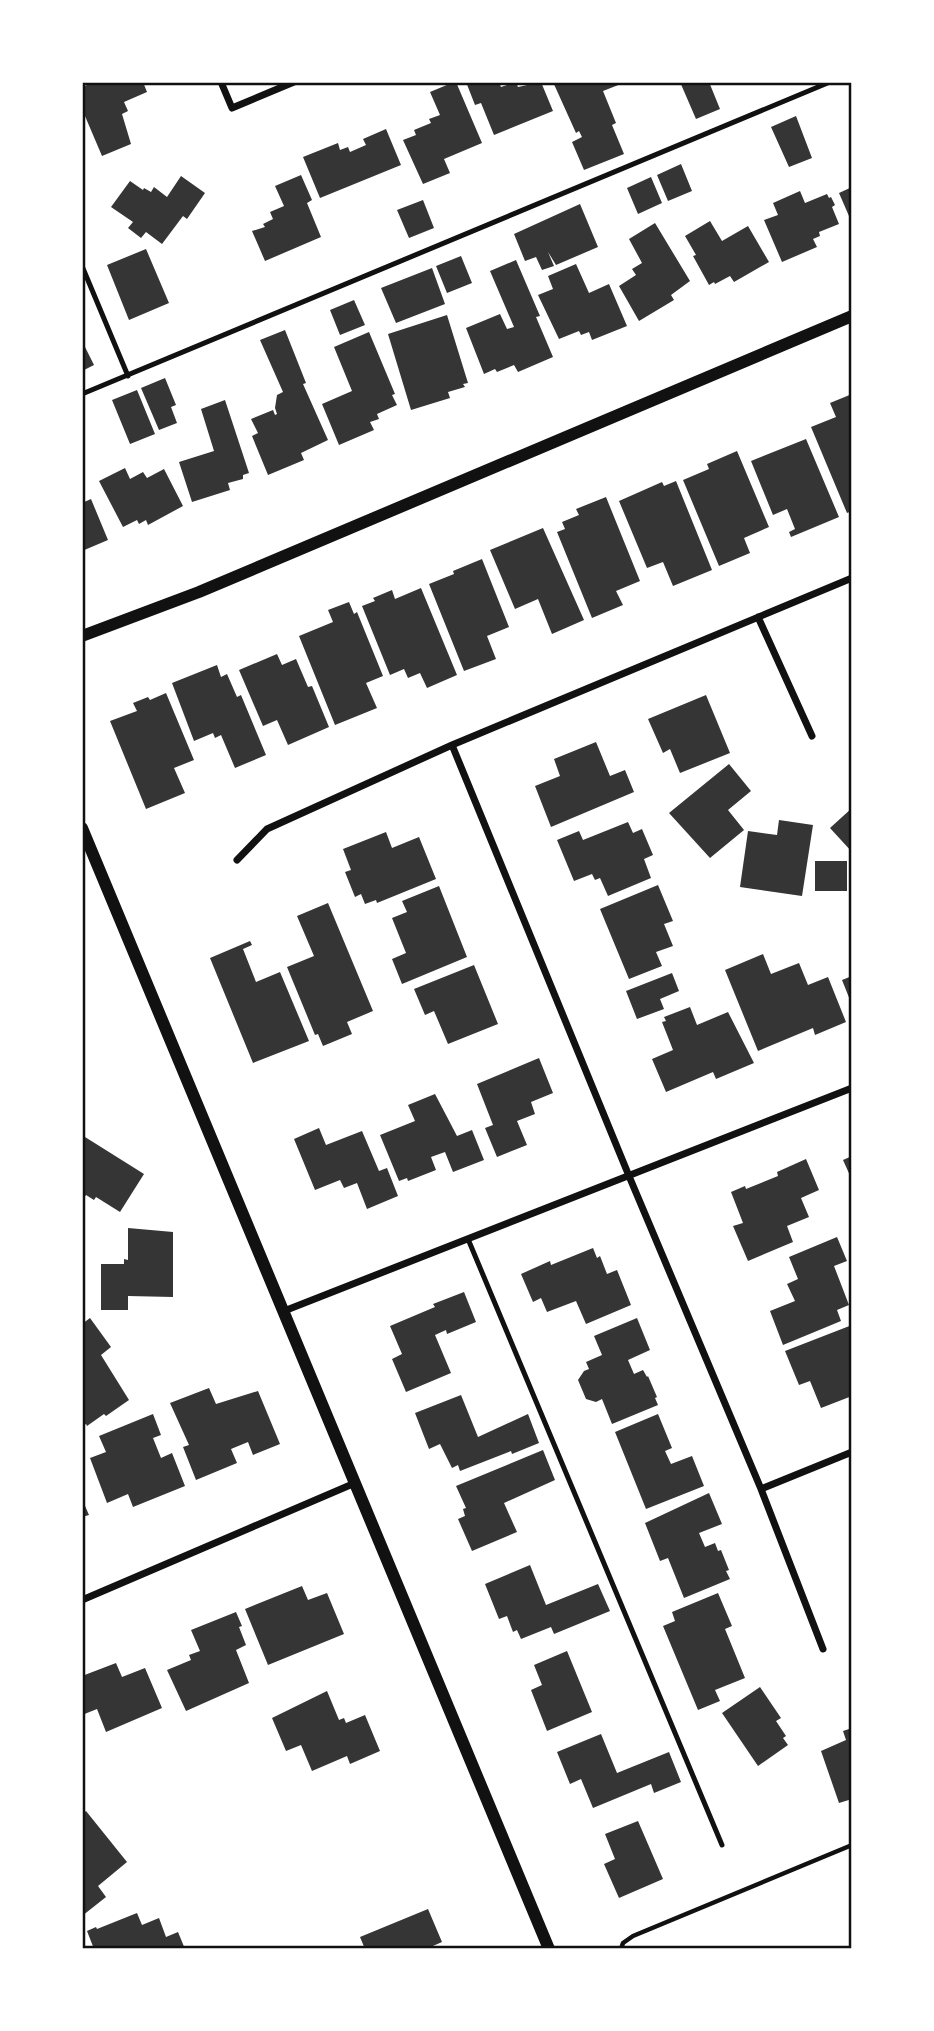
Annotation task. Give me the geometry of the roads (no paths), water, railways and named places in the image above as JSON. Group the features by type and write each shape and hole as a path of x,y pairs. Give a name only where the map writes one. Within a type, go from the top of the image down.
{"street":[{"path":"221,82 232,108 294,82"},
{"path":"82,636 199,592 852,316"},
{"path":"237,860 267,829 452,745 852,578"},
{"path":"758,617 812,736"},
{"path":"452,745 761,1489 824,1649"},
{"path":"82,828 549,1949"},
{"path":"284,1311 852,1088"},
{"path":"761,1489 852,1452"},
{"path":"82,1600 355,1483"}],"lane":[{"path":"82,394 830,82"},
{"path":"82,266 128,376"},
{"path":"468,1239 722,1845"}]}
